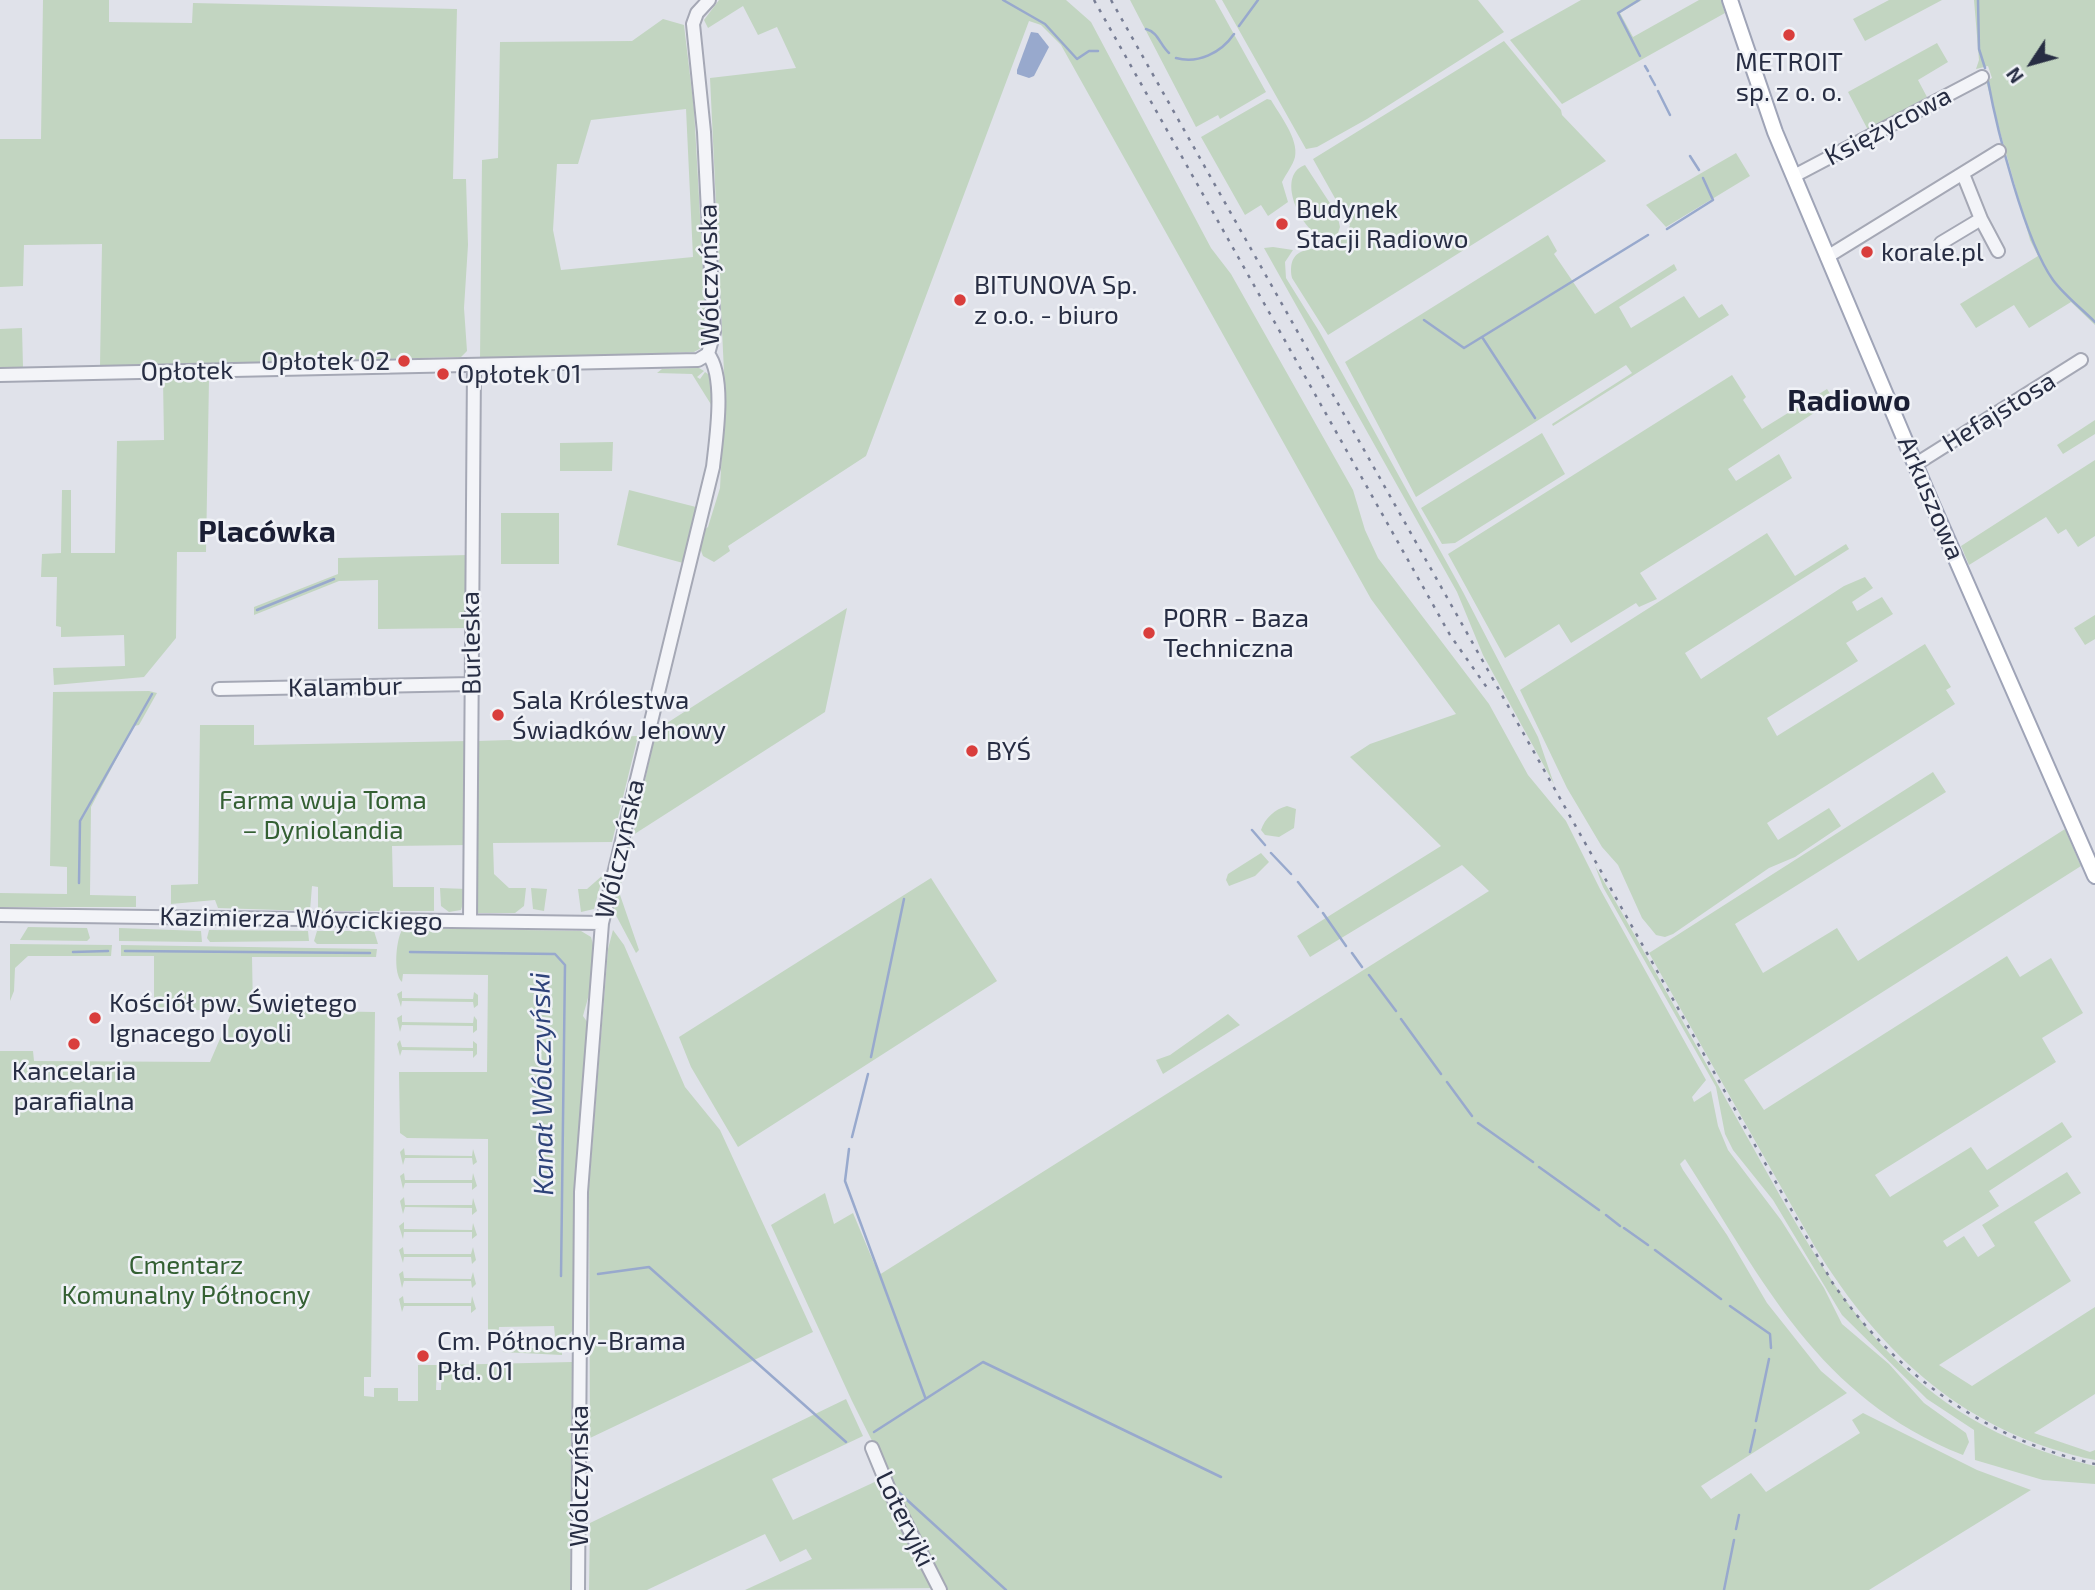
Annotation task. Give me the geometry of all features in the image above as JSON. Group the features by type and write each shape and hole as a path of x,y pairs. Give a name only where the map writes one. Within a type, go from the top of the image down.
{"main road":[{"name":"Arkuszowa","path":"1730,0 1764,102 1827,257 2095,876"}],"street":[{"name":"Wólczyńska","path":"578,1590 581,1192 602,923 713,467 718,406 715,370 708,354 713,344 713,319 704,132 693,24 697,13 709,0"},
{"name":"Księżycowa","path":"1794,176 1982,77"},
{"path":"1827,257 1999,151"},
{"path":"1963,174 1981,219 1998,251"},
{"path":"1941,243 1981,219"},
{"name":"Opłotek","path":"0,375 698,360 708,354"},
{"name":"Hefajstosa","path":"1916,464 2081,360"},
{"name":"Burleska","path":"470,920 474,366"},
{"name":"Kalambur","path":"219,689 472,684"},
{"name":"Kazimierza Wóycickiego","path":"0,915 602,923"},
{"name":"Loteryjki","path":"872,1448 891,1494 940,1590"}],"green space":[{"path":"43,0 109,0 109,22 192,23 193,3 457,9 453,179 466,179 468,245 464,308 467,351 461,357 100,366 102,244 24,245 23,286 0,287 0,139 41,139"},
{"path":"719,0 1066,0 1091,22 1211,248 1231,274 1353,490 1365,530 1378,558 1489,704 1528,775 1566,821 1600,889 1706,1080 1692,1097 1694,1102 1711,1091 1718,1126 1728,1150 1781,1220 1824,1288 1842,1324 1889,1364 1924,1403 1966,1433 1969,1442 1963,1455 1912,1431 1869,1402 1832,1369 1799,1332 1770,1292 1685,1159 1680,1164 1683,1170 1727,1235 1767,1303 1821,1371 1847,1393 1701,1486 1711,1499 1751,1473 1766,1492 1860,1433 1852,1420 1863,1413 1977,1470 2031,1490 1869,1590 947,1590 852,1401 771,1225 825,1193 834,1224 853,1213 879,1275 1489,891 1462,865 1310,957 1297,936 1441,846 1350,757 1370,744 1456,714 1371,599 1061,45 1041,25 1029,21 866,456 728,546 730,551 714,562 703,556 700,548 704,530 708,527 720,488 725,393 710,78 796,68 777,27 758,35 743,6 708,28 704,20"},
{"path":"1130,0 1215,0 1266,92 1220,119 1218,115 1196,127"},
{"path":"1222,0 1478,0 1504,32 1367,119 1317,147 1306,149"},
{"path":"1581,0 1642,0 1620,13 1633,37 1699,0 1721,0 1725,13 1562,104 1510,40"},
{"path":"1889,0 1942,0 1865,41 1853,19"},
{"path":"1974,0 2095,0 2095,325 2071,302 2029,328 2014,305 1976,328 1960,304 2038,256 2030,240 1986,81 1992,78 1988,66 1976,69 1979,60"},
{"path":"663,19 684,25 694,109 707,339 703,347 694,352 480,360 482,160 498,158 500,42 632,41","holes":["686,109 693,257 561,270 553,230 557,164 578,164 591,120"]},
{"path":"1504,41 1561,110 1562,115 1606,161 1328,335 1292,278 1291,267 1298,254 1304,251 1336,245 1347,234 1350,225 1313,159"},
{"path":"1937,43 1948,62 1918,80 1927,97 1868,130 1848,92"},
{"path":"1267,99 1271,100 1283,119 1294,142 1295,157 1282,182 1288,202 1268,216 1261,205 1245,215 1201,137"},
{"path":"1736,153 1750,176 1666,227 1646,205"},
{"path":"1305,165 1337,214 1340,227 1338,233 1329,240 1319,237 1310,229 1296,206 1292,181 1296,171"},
{"path":"1548,235 1557,251 1554,254 1595,314 1674,264 1677,270 1619,307 1631,328 1684,296 1699,318 1722,304 1729,315 1553,426 1552,424 1632,373 1626,365 1416,497 1345,362"},
{"path":"1264,248 1293,250 1285,262 1286,278 1319,331 1463,592 1538,737 1554,784 1483,655 1457,592"},
{"path":"22,328 23,367 0,367 0,329"},
{"path":"699,368 704,371 697,377 700,379 705,372 711,376 712,406 692,374 657,373 662,369"},
{"path":"1732,375 1746,397 1743,400 1762,429 1827,389 1834,400 1728,469 1736,481 1779,454 1792,478 1640,573 1657,599 1639,607 1636,603 1571,643 1559,624 1505,658 1448,554"},
{"path":"163,379 209,379 206,552 177,552 176,638 144,677 54,685 53,668 125,666 124,635 61,637 61,627 56,626 57,577 41,577 42,554 61,553 62,490 71,490 71,553 115,553 117,441 164,440"},
{"path":"2095,420 2095,434 2063,454 2057,445"},
{"path":"1542,433 1565,474 1455,543 1442,544 1421,508"},
{"path":"613,442 612,471 560,471 560,443"},
{"path":"2095,460 2095,536 2078,547 2066,529 2058,534 2046,517 1969,565 1961,546"},
{"path":"629,490 696,507 683,563 617,545"},
{"path":"501,513 559,513 559,564 501,564"},
{"path":"1767,533 1795,576 1846,544 1849,549 1685,653 1701,679 1844,586 1865,577 1873,588 1852,602 1857,611 1882,597 1893,614 1846,643 1858,661 1767,718 1777,736 1925,644 1951,687 1946,690 1955,704 1767,823 1778,840 1829,808 1841,826 1795,857 1769,868 1673,934 1665,937 1656,935 1642,918 1618,865 1602,847 1567,788 1520,690"},
{"path":"468,555 468,628 378,629 378,580 339,581 254,615 254,607 338,574 338,558"},
{"path":"847,608 825,712 633,835 656,730"},
{"path":"2095,615 2095,639 2085,645 2074,628"},
{"path":"53,692 157,693 139,725 134,726 91,807 90,895 136,896 136,907 0,907 0,893 67,894 67,867 50,866"},
{"name":"Farma wuja Toma – Dyniolandia","path":"200,725 254,725 254,745 468,741 468,845 392,846 393,887 434,887 434,911 318,911 318,887 312,886 310,911 218,908 215,900 171,904 171,885 198,884"},
{"path":"638,736 612,842 493,843 494,874 509,888 526,888 524,906 515,913 478,913 475,910 477,741"},
{"path":"1933,772 1946,792 1735,924 1763,973 1837,928 1858,961 2065,829 2081,866 1744,1080 1764,1110 2007,956 2020,977 2051,958 2083,1013 2042,1038 2056,1062 1875,1175 1890,1197 1971,1147 1987,1170 2062,1122 2072,1137 1989,1191 1999,1206 1943,1241 1947,1247 1964,1236 1978,1257 1995,1246 1982,1225 2067,1172 2081,1193 2034,1222 2071,1281 1939,1365 1972,1386 2095,1307 2095,1394 2034,1433 2090,1452 2095,1450 2095,1460 2049,1448 2007,1431 1968,1410 1932,1384 1899,1355 1869,1322 1815,1247 1649,953"},
{"path":"1287,806 1296,809 1294,828 1279,837 1265,835 1261,830 1268,818 1278,809"},
{"path":"633,835 619,892 639,950 636,953 611,906"},
{"path":"1261,853 1269,862 1255,876 1229,886 1226,880 1228,874"},
{"path":"1595,866 1811,1249 1845,1299 1881,1344 1922,1384 1971,1418 2027,1446 2095,1466 2095,1484 2043,1480 1975,1460 1974,1430 1927,1399 1842,1315 1773,1200 1733,1150 1725,1134 1716,1087 1603,887"},
{"path":"603,875 594,909 581,912 578,889 587,889"},
{"path":"931,878 997,981 738,1147 691,1067 679,1037"},
{"path":"440,888 467,889 461,910 449,912 441,906"},
{"path":"531,888 547,889 544,911 533,909"},
{"path":"28,927 87,928 90,938 87,941 20,940"},
{"path":"119,928 201,931 202,942 119,941"},
{"path":"209,930 308,931 309,941 210,942 207,938"},
{"path":"402,930 581,931 591,937 594,967 583,1016 590,1026 576,1195 574,1329 566,1338 555,1337 554,1326 499,1327 498,1338 488,1332 488,1139 407,1138 400,1133 399,1072 487,1072 488,975 403,974 402,982 397,972 397,949"},
{"path":"613,930 624,945 685,1087 720,1130 813,1332 590,1438 589,1186 608,949"},
{"path":"317,931 374,931 378,944 317,944 314,941"},
{"path":"10,944 112,945 111,956 28,956 15,968 14,991 10,1001"},
{"name":"Cmentarz Komunalny Północny","path":"121,945 377,949 376,957 252,957 253,1010 375,1012 371,1377 364,1377 364,1396 374,1397 374,1388 398,1388 398,1401 418,1401 418,1365 437,1365 436,1390 441,1390 442,1365 572,1362 570,1590 0,1590 0,1051 33,1051 34,1061 210,1062 232,1011 154,1009 154,956 121,956"},
{"path":"402,991 402,998 473,999 474,992 478,995 478,1005 474,1008 473,1002 402,1001 401,1007 397,994"},
{"path":"1228,1014 1240,1025 1163,1074 1156,1060 1170,1055"},
{"path":"402,1015 402,1022 473,1023 474,1016 477,1030 473,1033 473,1026 402,1025 400,1032 397,1018"},
{"path":"400,1040 402,1047 473,1048 473,1041 477,1044 477,1054 473,1058 473,1051 402,1050 400,1056 397,1044"},
{"path":"404,1148 405,1155 472,1156 473,1149 477,1162 473,1165 472,1158 405,1158 403,1165 400,1152"},
{"path":"404,1173 405,1180 472,1180 473,1173 477,1186 472,1190 472,1183 405,1183 403,1189 400,1176"},
{"path":"404,1197 405,1205 472,1205 473,1198 477,1211 472,1215 472,1208 405,1207 403,1214 400,1201"},
{"path":"404,1222 404,1229 472,1230 473,1223 477,1235 472,1239 472,1232 404,1232 403,1239 399,1226"},
{"path":"403,1247 404,1254 471,1254 473,1247 476,1260 472,1264 471,1257 404,1257 403,1263 399,1250"},
{"path":"403,1271 404,1278 471,1279 473,1272 476,1284 472,1288 471,1281 404,1281 402,1288 399,1274"},
{"path":"403,1296 404,1303 471,1303 472,1296 476,1309 471,1313 471,1306 404,1306 402,1312 399,1299"},
{"path":"520,1348 562,1348 562,1355 502,1352"},
{"path":"846,1399 863,1436 772,1479 793,1520 881,1479 934,1588 745,1590 812,1559 806,1549 780,1562 765,1534 647,1590 589,1590 590,1523"}],"water":[{"path":"1031,32 1038,33 1049,47 1034,76 1029,78 1017,74 1017,70"}],"waterway":[{"path":"1003,0 1045,24 1077,59 1089,51 1098,51"},
{"path":"1239,26 1258,0"},
{"path":"1639,0 1618,13 1640,56"},
{"path":"1978,0 1979,49 1985,68"},
{"path":"1146,29 1153,33 1169,53"},
{"path":"1176,58 1201,58 1216,52 1234,34"},
{"path":"1645,66 1648,71"},
{"path":"1650,76 1655,85"},
{"path":"1988,81 2005,155 2032,239 2053,280 2095,322"},
{"path":"1658,91 1670,115"},
{"path":"1690,156 1699,170"},
{"path":"1667,229 1713,200 1703,178"},
{"path":"1424,320 1464,348 1648,235"},
{"path":"1482,337 1535,418"},
{"path":"257,610 334,579"},
{"path":"79,883 80,821 152,694"},
{"path":"1252,830 1265,845"},
{"path":"1271,853 1291,874"},
{"path":"1298,882 1318,907"},
{"path":"871,1057 904,899"},
{"path":"1323,913 1346,946"},
{"name":"Kanał Wólczyński","path":"73,952 108,951"},
{"name":"Kanał Wólczyński","path":"125,951 370,953"},
{"name":"Kanał Wólczyński","path":"410,952 555,954 565,965 561,1276"},
{"path":"1352,953 1362,967"},
{"path":"1369,975 1396,1011"},
{"path":"1401,1019 1441,1074"},
{"path":"852,1137 868,1074"},
{"path":"1447,1082 1472,1116"},
{"path":"1478,1123 1533,1162"},
{"path":"849,1149 845,1181 925,1397"},
{"path":"1539,1167 1599,1210"},
{"path":"1606,1215 1620,1226"},
{"path":"1624,1228 1648,1245"},
{"path":"1655,1250 1721,1299"},
{"name":"Kanał Wólczyński","path":"598,1274 649,1267 846,1442"},
{"path":"1730,1306 1770,1334 1771,1348"},
{"path":"1756,1421 1769,1359"},
{"path":"874,1432 983,1362 1221,1477"},
{"path":"1750,1452 1755,1430"},
{"name":"Kanał Wólczyński","path":"895,1489 1006,1590"},
{"path":"1736,1529 1739,1515"},
{"path":"1724,1590 1734,1540"}],"railway":[{"path":"1094,0 1450,635 1490,692"},
{"path":"1111,0 1832,1282 1884,1346 1946,1398 1980,1420 2016,1438 2095,1464"}],"place":[{"name":"METROIT sp. z o. o.","path":"1789,35"},
{"name":"Budynek Stacji Radiowo","path":"1282,224"},
{"name":"korale.pl","path":"1867,252"},
{"name":"BITUNOVA Sp. z o.o. - biuro","path":"960,300"},
{"name":"Opłotek 02","path":"404,361"},
{"name":"Opłotek 01","path":"443,374"},
{"name":"PORR - Baza Techniczna","path":"1149,633"},
{"name":"Sala Królestwa Świadków Jehowy","path":"498,715"},
{"name":"BYŚ","path":"972,751"},
{"name":"Kościół pw. Świętego Ignacego Loyoli","path":"95,1018"},
{"name":"Kancelaria parafialna","path":"74,1044"},
{"name":"Cm. Północny-Brama Płd. 01","path":"423,1356"}],"district":[{"name":"Radiowo","path":"1849,401"},
{"name":"Placówka","path":"267,532"}]}
